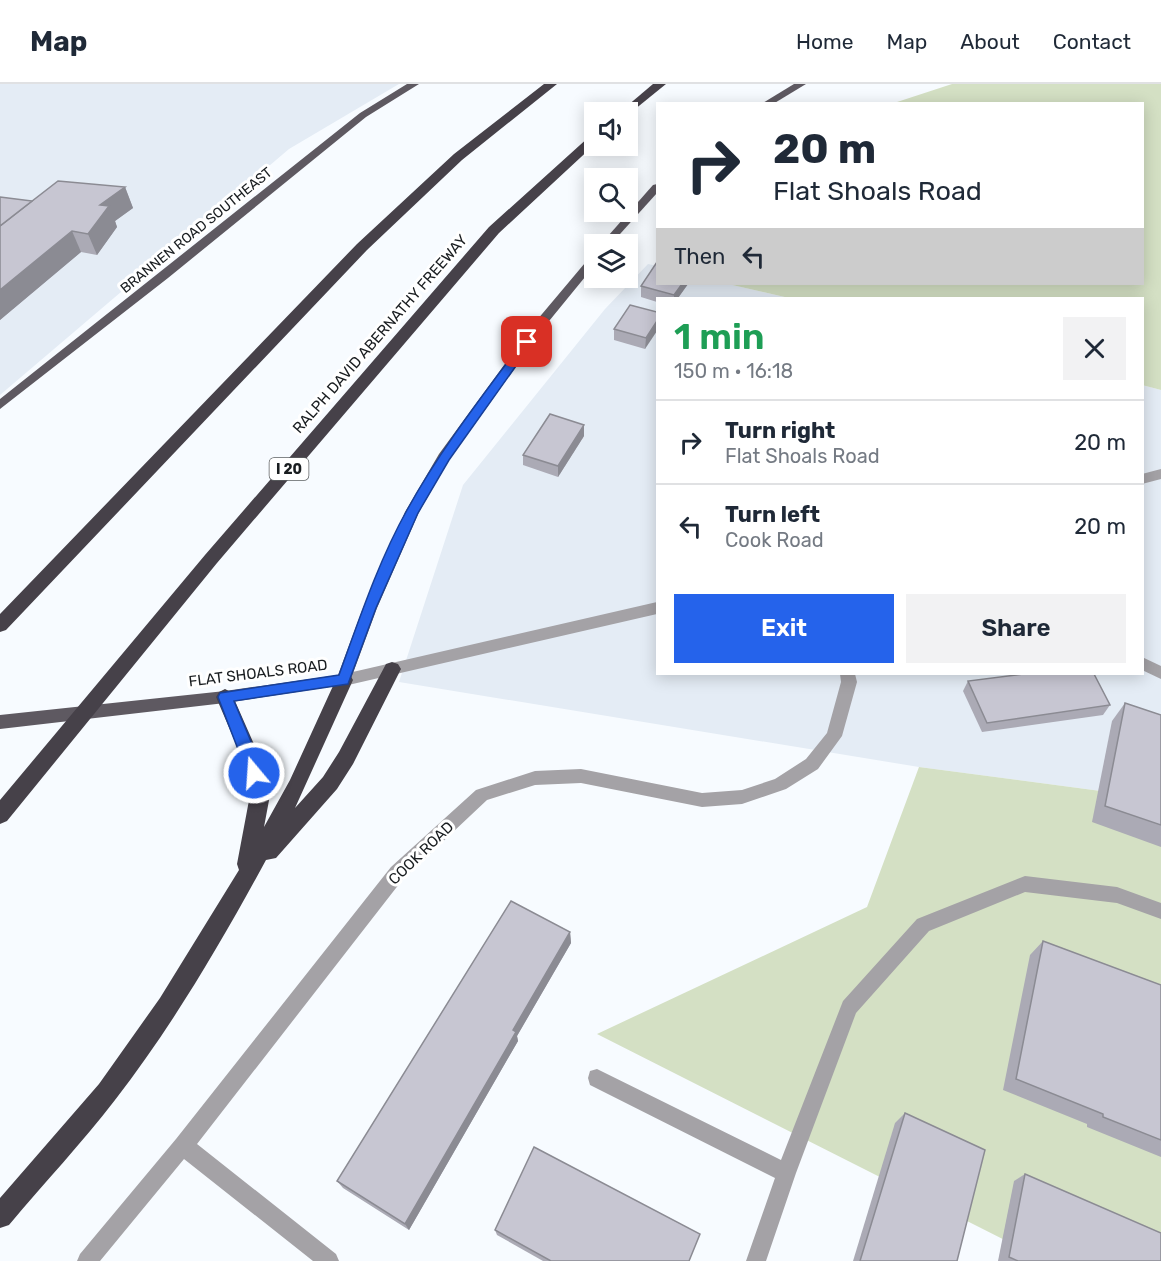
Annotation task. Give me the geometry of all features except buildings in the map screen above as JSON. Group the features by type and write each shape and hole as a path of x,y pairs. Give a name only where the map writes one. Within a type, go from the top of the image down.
{"highway":[{"path":"0,625 362,247 458,157 551,84"},
{"path":"638,102 660,84"},
{"name":"RALPH DAVID ABERNATHY FREEWAY","path":"0,815 211,559 494,230 584,148"},
{"path":"244,881 330,783 346,758 392,669"},
{"path":"0,1216 107,1092 168,1006 244,881 298,785 344,680"},
{"path":"225,697 248,751 260,795 244,881"}],"main road":[{"name":"BRANNEN ROAD SOUTHEAST","path":"0,405 363,115 414,84"},
{"path":"769,102 801,84"},
{"path":"615,234 656,188"},
{"path":"344,680 370,608 417,503 444,457 541,323 584,271"},
{"name":"FLAT SHOALS ROAD","path":"0,722 225,697 344,680"}],"street":[{"path":"1144,478 1161,474"},
{"name":"FLAT SHOALS ROAD","path":"344,680 656,608"},
{"path":"1144,664 1161,673"},
{"name":"COOK ROAD","path":"87,1261 183,1146 397,873 482,795 535,778 581,776 702,800 742,797 780,784 812,764 834,736 849,682 848,675"},
{"path":"756,1261 786,1173 849,1008 923,925 1025,884 1117,895 1161,911"},
{"path":"597,1078 786,1173"},
{"path":"183,1146 329,1261"}],"shaded area":[{"path":"0,84 399,84 289,149 0,395"},
{"path":"648,264 656,266 656,285 732,285 785,297 656,297 656,675 1144,675 1144,386 1161,390 1161,799 919,767 399,682 463,485 605,309 625,288 638,288 638,274"}],"green space":[{"path":"952,84 1161,84 1161,390 1144,386 1144,297 785,297 732,285 1144,285 1144,102 897,102"},
{"path":"919,767 1161,799 1161,1261 1046,1261 597,1034 867,907"}],"route":[{"path":"254,773 248,751 225,697 344,680 370,608 412,512 444,457 527,342"}]}
